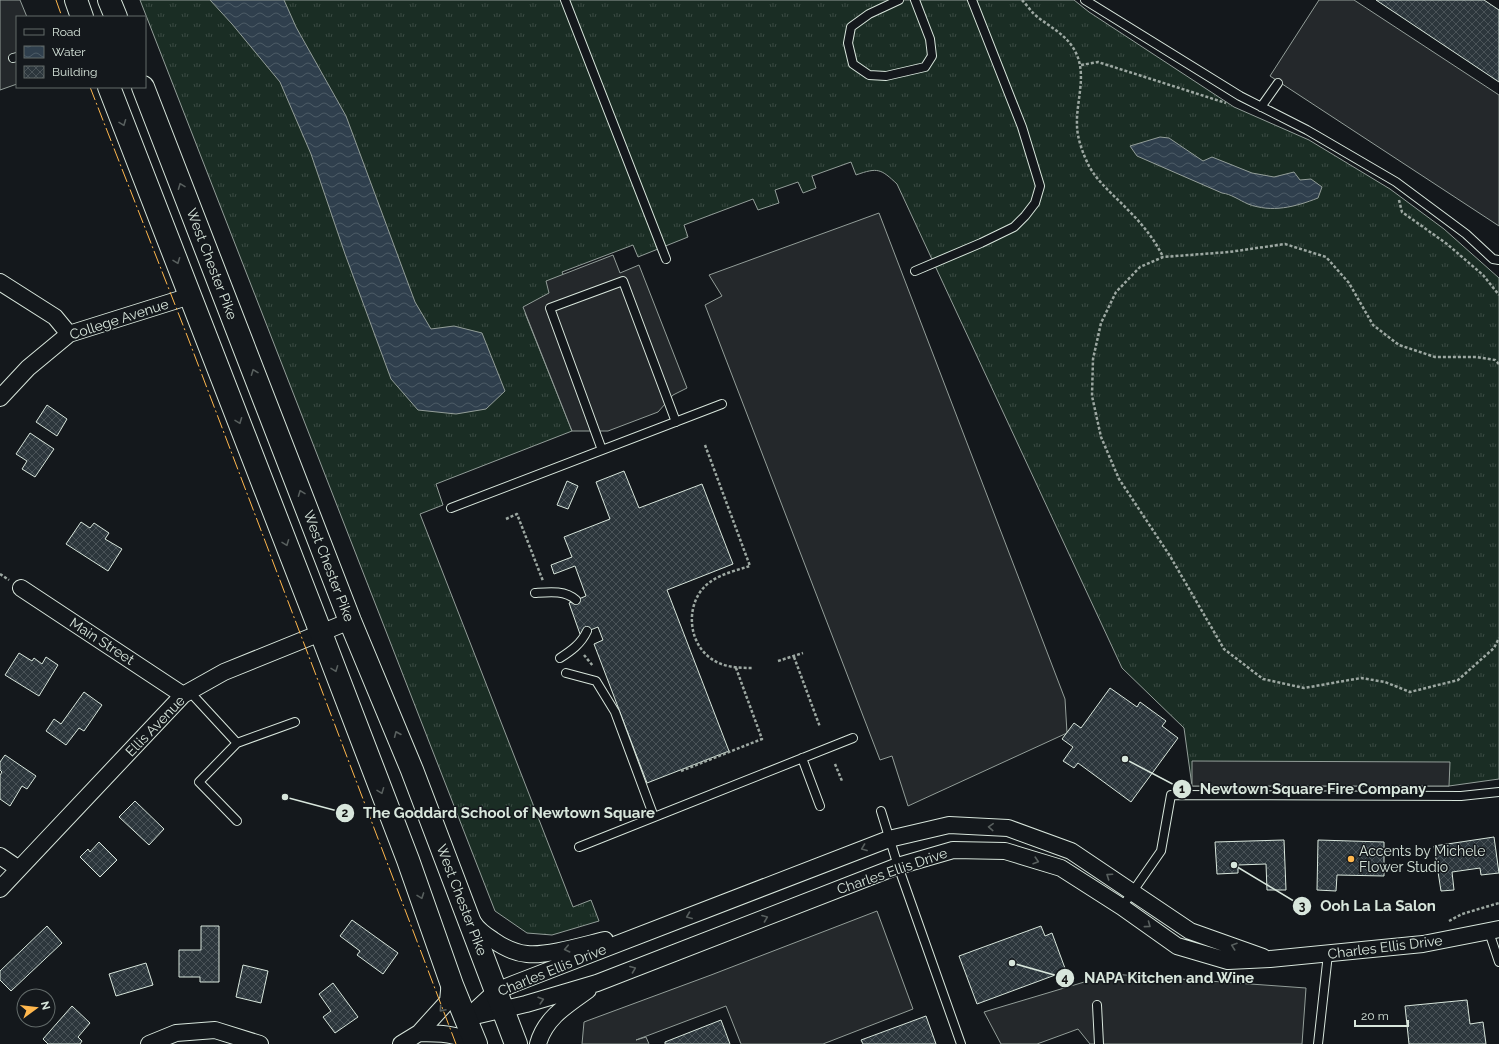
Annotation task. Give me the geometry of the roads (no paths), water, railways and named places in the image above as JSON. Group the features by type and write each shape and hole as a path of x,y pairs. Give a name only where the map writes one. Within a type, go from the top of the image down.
{"highway":[{"path":"76,0 82,16"},
{"path":"109,0 116,16"},
{"path":"109,88 321,633 408,860 450,979 476,1044"},
{"name":"West Chester Pike","path":"143,88 350,621 412,770 516,1044"}],"street":[{"path":"0,282 55,317 69,334"},
{"name":"College Avenue","path":"0,398 28,368 69,334 190,296"},
{"name":"Main Street","path":"21,588 186,693"},
{"name":"Ellis Avenue","path":"0,889 186,693 224,672 350,621"},
{"name":"Charles Ellis Drive","path":"466,1018 499,1000 659,928 889,839 949,825 1008,828 1071,851 1190,931 1270,959"},
{"name":"Charles Ellis Drive","path":"499,1000 597,983 898,866 953,850 1004,851 1061,868 1122,907 1177,946 1228,962 1328,954 1423,944 1494,931"},
{"path":"0,856 19,870"},
{"name":"Charles Ellis Drive","path":"465,909 476,928 508,949 526,954 544,954 659,928"},
{"path":"401,1044 419,1033 448,1002 450,979"},
{"name":"Charles Ellis Drive","path":"538,1044 545,1026 552,1017 597,983"},
{"path":"148,1044 176,1033 215,1030 260,1044"},
{"path":"419,1033 439,1033 461,1037 476,1044"}],"lane":[{"path":"564,0 666,259"},
{"path":"899,0 869,14 851,27 848,43 853,64 869,75 886,76 924,67 932,56 930,39 915,0"},
{"path":"915,271 981,243 1014,227 1035,203 1040,186 1022,127 972,0"},
{"path":"1085,0 1169,53 1248,100 1307,130 1396,182 1466,234 1493,259 1499,260"},
{"path":"1261,107 1278,83"},
{"path":"602,450 550,308 623,281 676,422"},
{"path":"451,508 722,404"},
{"path":"535,593 552,591 571,595 576,600"},
{"path":"560,658 573,650 583,640 587,631"},
{"path":"566,673 596,681 615,712 654,817"},
{"path":"186,693 237,743"},
{"path":"237,821 199,782 237,743 295,722"},
{"path":"579,847 853,738"},
{"path":"802,758 820,806"},
{"path":"1122,907 1161,851 1170,795 1461,796 1499,792"},
{"path":"881,811 898,866 961,1044"},
{"path":"1494,931 1499,962"},
{"path":"1326,1044 1319,1040 1328,954"},
{"path":"1097,1005 1099,1044"}],"water":[{"path":"210,0 284,0 296,27 346,116 415,302 431,329 454,326 482,333 505,391 486,409 456,414 418,410 391,379 345,254 311,154 280,82"},
{"path":"1160,137 1169,138 1203,161 1212,157 1252,173 1274,177 1294,172 1300,180 1311,179 1322,187 1318,198 1301,204 1283,208 1257,207 1137,156 1130,146"}],"place":[{"name":"Newtown Square Fire Company","path":"1125,759"},
{"name":"The Goddard School of Newtown Square","path":"285,797"},
{"name":"Accents by Michele Flower Studio","path":"1351,859"},
{"name":"Ooh La La Salon","path":"1234,865"},
{"name":"NAPA Kitchen and Wine","path":"1012,963"}]}
